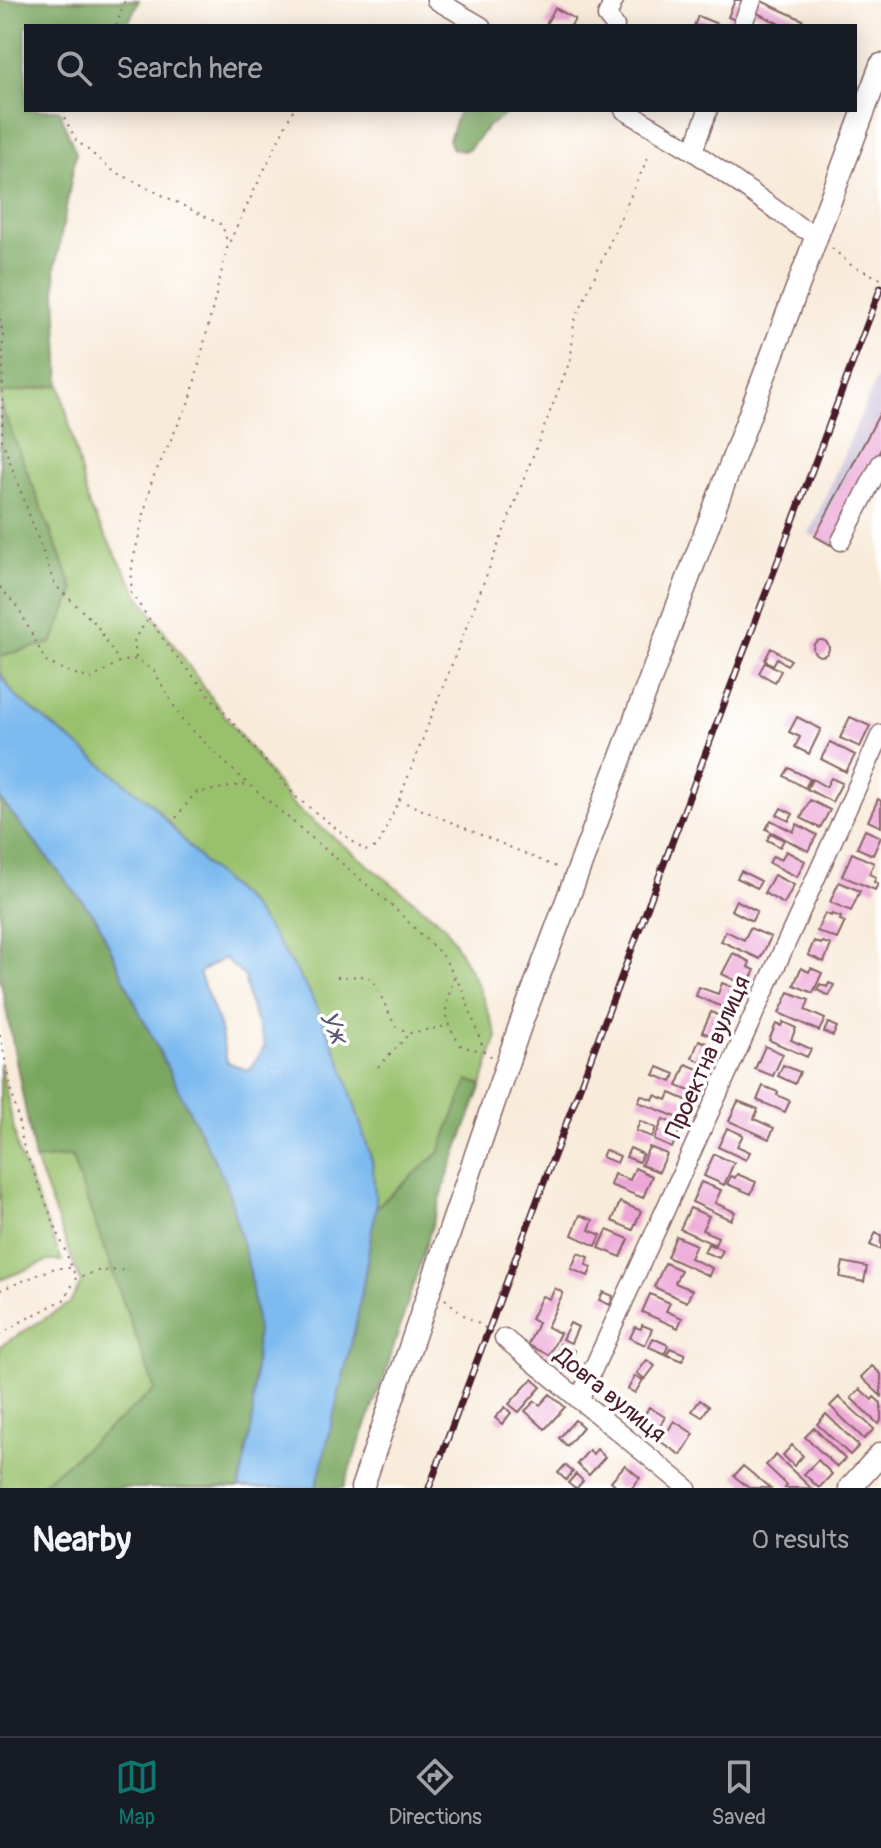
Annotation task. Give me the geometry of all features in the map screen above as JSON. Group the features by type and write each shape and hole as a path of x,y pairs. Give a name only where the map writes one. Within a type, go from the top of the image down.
{"main road":[{"path":"362,1488 506,1066 881,65"},
{"path":"850,1488 881,1454"}],"street":[{"path":"436,0 478,24"},
{"path":"613,24 607,16 614,0"},
{"path":"743,24 752,0"},
{"path":"627,112 693,151 800,227 818,235"},
{"path":"693,151 707,112"},
{"path":"841,541 881,463"},
{"name":"Проектна вулиця","path":"579,1400 881,734"},
{"name":"Довга вулиця","path":"504,1338 687,1488"}],"path":[{"path":"117,24 125,0"},
{"path":"64,112 76,140 112,170 222,225 228,245"},
{"path":"292,112 228,245 191,397 152,480 132,565 131,593 171,650 296,797 365,851 378,846 399,800 571,358 574,322 649,155"},
{"path":"818,235 851,265 881,279"},
{"path":"0,319 3,337 2,440 55,585 96,624 119,662"},
{"path":"0,587 19,609 46,662 91,679 119,662 137,659 154,671 182,720 248,784 392,906 443,956 463,991 484,1051"},
{"path":"137,659 134,639 148,620"},
{"path":"176,818 195,793 248,784"},
{"path":"399,800 577,876"},
{"path":"454,975 445,1009 447,1026 462,1047 484,1051 506,1066"},
{"path":"337,977 367,976 375,984 395,1026 410,1033 447,1026"},
{"path":"378,1067 410,1033"},
{"path":"0,1035 24,1148 76,1278"},
{"path":"0,1290 55,1268 72,1268"},
{"path":"0,1335 65,1299 76,1278 98,1271 129,1270"},
{"path":"430,1286 464,1315 504,1338"}],"shaded area":[{"path":"881,369 881,457 834,546 809,534"}],"green space":[{"path":"0,0 139,0 128,24 24,24 24,112 60,112 76,153 55,269 60,385 0,394"},
{"path":"461,112 508,112 487,127 469,149 463,151 453,149 449,140 457,115"},
{"path":"60,385 89,507 137,592 207,692 294,806 445,926 478,985 497,1036 482,1085 468,1081 439,1153 376,1207 372,1161 310,993 274,937 247,902 15,696 0,673 0,656 52,642 74,591 0,403 0,394"},
{"path":"0,403 74,591 52,643 0,656"},
{"path":"0,799 97,919 139,1011 227,1185 250,1272 257,1330 252,1426 239,1488 37,1488 155,1390 71,1156 35,1160 0,977"},
{"path":"0,1063 19,1154 62,1261 48,1261 0,1280"},
{"path":"468,1080 482,1085 448,1175 386,1371 343,1488 316,1488 357,1319 376,1207 439,1153"},
{"path":"71,1156 156,1391 37,1488 0,1488 0,1346 70,1303 81,1283 35,1160"}],"water":[{"path":"0,673 15,696 152,804 203,862 247,902 310,993 342,1064 372,1161 376,1207 357,1319 316,1488 239,1488 252,1426 257,1330 250,1272 227,1185 139,1011 97,919 0,799","holes":["224,958 245,977 248,998 265,1046 249,1071 227,1062 218,1021 199,973"]}],"building":[{"path":"735,0 749,0 740,22 728,17"},
{"path":"759,0 803,20 801,24 780,24 753,11"},
{"path":"555,8 575,19 572,24 546,24"},
{"path":"698,16 717,24 695,24"},
{"path":"881,411 881,449 831,545 815,536"},
{"path":"821,640 827,642 827,654 821,656 815,654 813,648 815,642"},
{"path":"771,648 791,660 787,665 777,658 773,665 765,660"},
{"path":"765,662 781,671 775,682 759,673"},
{"path":"797,717 821,729 809,754 795,747 800,737 789,732"},
{"path":"850,717 870,726 860,747 840,738"},
{"path":"830,742 855,755 846,772 821,759"},
{"path":"789,768 810,779 805,788 784,776"},
{"path":"831,778 842,783 832,802 807,789 812,779 826,787"},
{"path":"878,799 881,801 881,827 868,821"},
{"path":"810,800 830,810 820,828 801,818"},
{"path":"781,808 793,814 789,821 777,815"},
{"path":"771,820 793,832 797,824 817,835 808,851 766,829"},
{"path":"865,830 881,837 873,855 857,848"},
{"path":"771,833 784,840 780,847 767,840"},
{"path":"786,851 805,861 797,877 769,863 773,856 781,860"},
{"path":"852,853 874,863 869,874 876,877 874,882 878,884 875,890 842,876"},
{"path":"741,871 761,881 757,888 737,878"},
{"path":"774,875 794,885 784,904 764,893"},
{"path":"839,882 860,891 851,911 830,902"},
{"path":"736,900 757,911 752,921 731,910"},
{"path":"825,913 841,917 840,920 845,922 837,939 817,931"},
{"path":"750,928 771,937 760,959 721,941 726,931 744,940"},
{"path":"814,941 831,945 824,962 808,955"},
{"path":"733,953 750,962 748,967 755,970 747,986 722,974"},
{"path":"801,968 822,973 813,993 794,985"},
{"path":"722,983 742,991 734,1012 696,996 699,987 718,994"},
{"path":"829,983 834,985 829,996 817,990 820,984 827,987"},
{"path":"789,992 809,1000 805,1010 825,1019 819,1031 779,1013"},
{"path":"711,1012 730,1021 721,1040 702,1032"},
{"path":"783,1022 796,1028 791,1040 811,1049 807,1057 769,1040 776,1024 781,1026"},
{"path":"828,1023 837,1027 833,1036 824,1032"},
{"path":"699,1040 716,1047 709,1065 692,1058"},
{"path":"765,1046 783,1054 773,1076 755,1069"},
{"path":"686,1064 705,1072 697,1094 677,1086"},
{"path":"783,1065 800,1072 795,1084 778,1076"},
{"path":"658,1067 675,1074 672,1082 654,1075"},
{"path":"763,1086 790,1101 785,1112 757,1100"},
{"path":"670,1093 691,1102 684,1120 638,1102 641,1095 653,1100 655,1095 667,1100"},
{"path":"738,1101 758,1109 754,1119 774,1128 769,1139 729,1121"},
{"path":"663,1119 681,1127 672,1148 654,1140"},
{"path":"640,1121 656,1128 652,1137 636,1131"},
{"path":"727,1128 743,1135 737,1146 750,1152 746,1160 718,1147"},
{"path":"649,1147 667,1154 659,1172 641,1165"},
{"path":"630,1148 643,1154 639,1162 626,1157"},
{"path":"605,1150 620,1156 617,1163 602,1157"},
{"path":"714,1154 734,1163 724,1185 704,1176"},
{"path":"635,1168 652,1176 643,1198 610,1185 614,1174 630,1180"},
{"path":"737,1174 756,1182 751,1194 727,1184 731,1176 735,1178"},
{"path":"701,1182 721,1190 715,1203 735,1212 731,1220 692,1202"},
{"path":"620,1202 641,1211 633,1230 612,1221"},
{"path":"690,1208 709,1216 702,1230 718,1237 715,1245 680,1229"},
{"path":"580,1215 593,1220 589,1230 601,1235 596,1246 572,1235"},
{"path":"607,1230 629,1239 621,1257 599,1248"},
{"path":"876,1232 881,1235 881,1250 870,1245"},
{"path":"676,1236 696,1245 690,1258 712,1268 709,1276 667,1257"},
{"path":"708,1244 723,1250 719,1258 704,1252"},
{"path":"578,1253 589,1257 586,1265 592,1267 588,1276 571,1269"},
{"path":"843,1262 867,1267 864,1282 840,1277"},
{"path":"665,1263 681,1270 675,1283 692,1290 687,1302 654,1287"},
{"path":"555,1288 563,1293 547,1327 560,1333 549,1355 528,1345 538,1323 531,1319 542,1296 550,1299"},
{"path":"603,1292 613,1296 610,1305 599,1300"},
{"path":"650,1294 670,1303 666,1311 682,1318 678,1328 642,1312"},
{"path":"570,1323 578,1327 571,1343 562,1339"},
{"path":"642,1325 652,1329 645,1345 630,1338 635,1327 641,1329"},
{"path":"653,1338 668,1345 665,1354 649,1347"},
{"path":"560,1344 575,1351 568,1365 554,1359"},
{"path":"670,1348 685,1354 682,1361 667,1355"},
{"path":"647,1360 655,1366 645,1379 637,1373"},
{"path":"872,1366 881,1374 881,1396 861,1377"},
{"path":"635,1376 643,1380 635,1393 628,1389"},
{"path":"532,1379 541,1387 519,1412 509,1404"},
{"path":"860,1389 872,1400 874,1397 881,1403 881,1421 878,1424 851,1398"},
{"path":"550,1394 565,1407 545,1429 525,1411 535,1401 540,1405"},
{"path":"839,1397 874,1429 864,1439 830,1406"},
{"path":"700,1400 709,1406 702,1417 692,1411"},
{"path":"505,1407 511,1413 502,1424 495,1418"},
{"path":"649,1407 665,1417 655,1435 638,1426"},
{"path":"826,1414 859,1446 850,1455 817,1424"},
{"path":"575,1420 583,1427 567,1446 559,1438"},
{"path":"674,1421 694,1434 681,1455 661,1442"},
{"path":"814,1428 845,1459 837,1467 805,1437"},
{"path":"792,1445 803,1456 794,1466 783,1455"},
{"path":"597,1449 605,1457 589,1475 577,1464 589,1450 593,1454"},
{"path":"776,1455 811,1488 785,1488 787,1485 766,1465"},
{"path":"818,1460 832,1474 819,1488 804,1474"},
{"path":"565,1465 573,1472 566,1480 558,1473"},
{"path":"625,1465 640,1478 632,1488 618,1488 611,1481"},
{"path":"743,1466 770,1488 749,1488 734,1476"},
{"path":"576,1474 583,1481 574,1488 568,1483"}],"railway":[{"path":"429,1488 881,287"}],"water label":[{"name":"Уж","path":"333,1027"}]}
